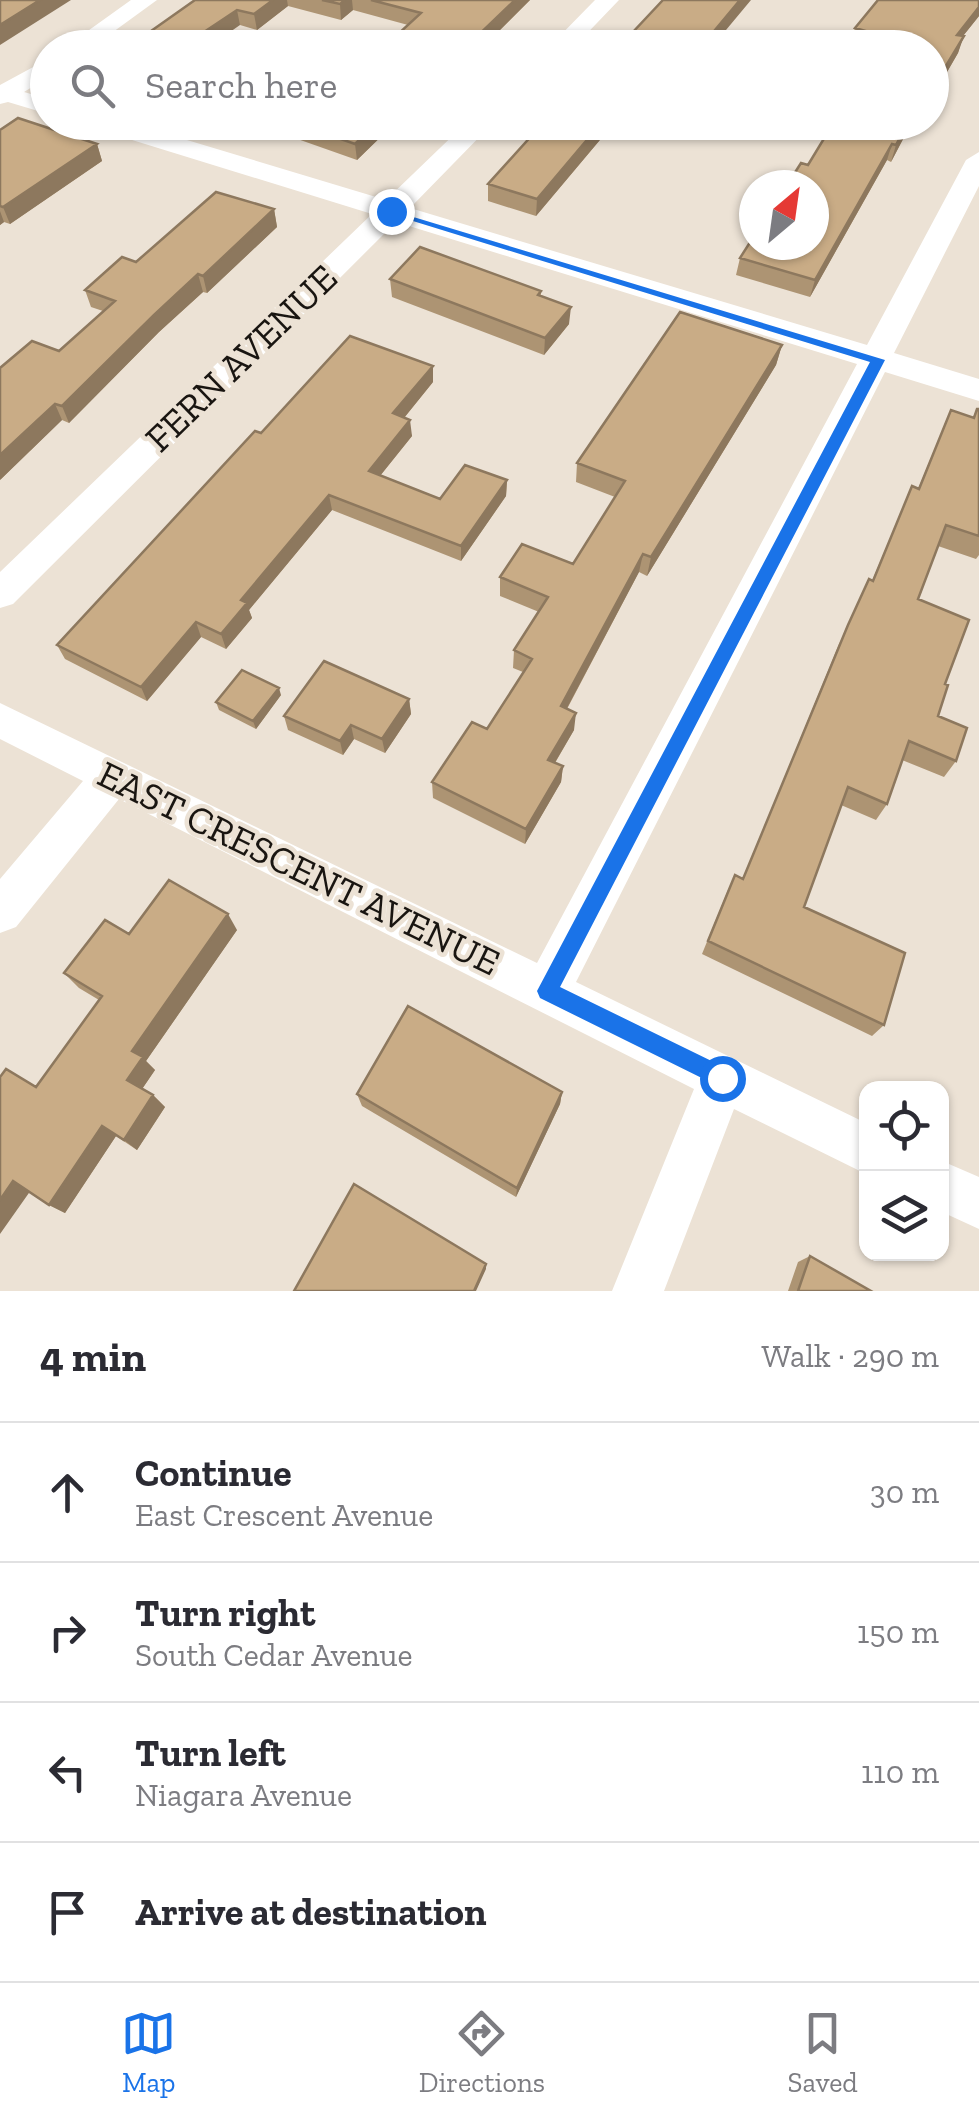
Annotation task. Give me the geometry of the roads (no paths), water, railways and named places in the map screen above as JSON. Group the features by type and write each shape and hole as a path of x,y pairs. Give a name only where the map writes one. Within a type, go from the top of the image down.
{"street":[{"path":"102,30 146,0"},
{"path":"578,30 608,0"},
{"path":"2,95 30,77"},
{"path":"2,95 30,102"},
{"path":"158,140 979,390"},
{"name":"FERN AVENUE","path":"0,594 464,140"},
{"path":"547,991 979,160"},
{"name":"EAST CRESCENT AVENUE","path":"0,720 859,1146"},
{"path":"0,912 113,776"},
{"path":"638,1291 722,1078"},
{"path":"949,1189 979,1204"}]}
